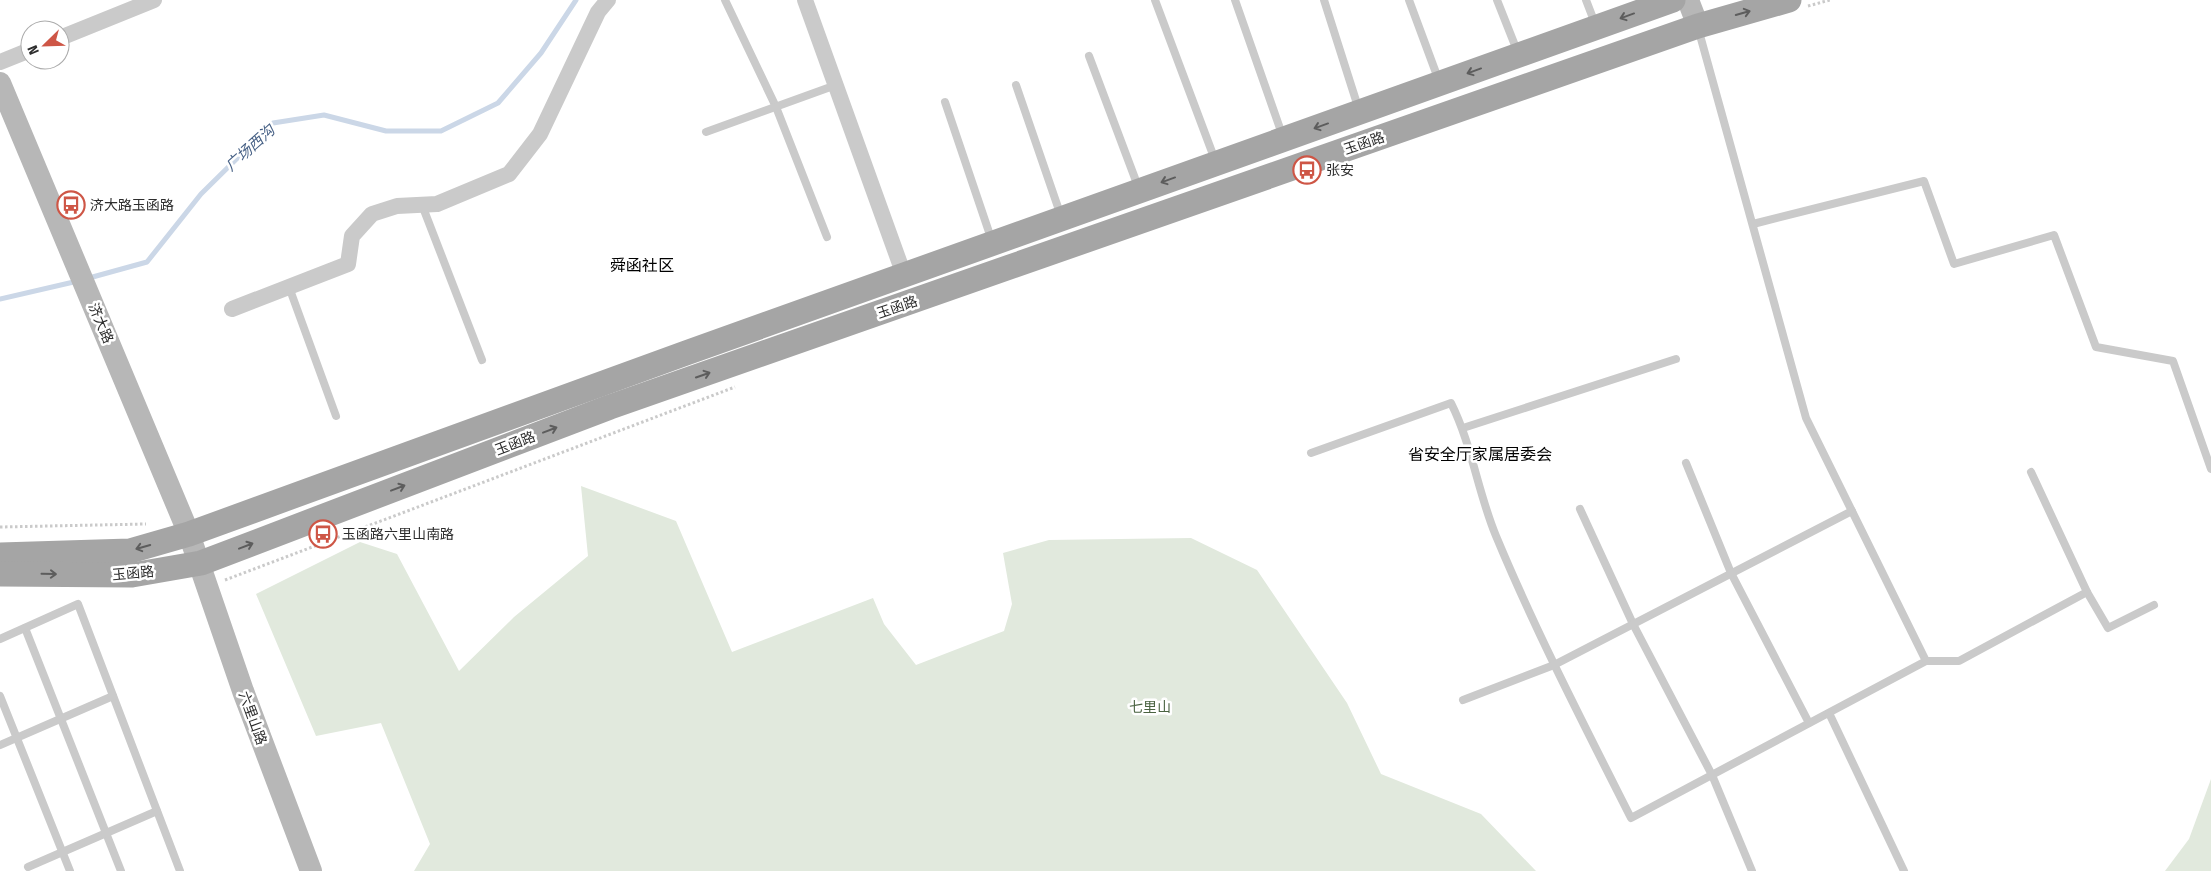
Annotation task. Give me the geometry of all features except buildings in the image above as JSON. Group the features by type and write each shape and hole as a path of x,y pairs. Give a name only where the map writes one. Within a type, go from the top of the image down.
{"main road":[{"name":"玉函路","path":"0,555 130,551 189,534 1062,218 1673,0"},
{"path":"1688,0 1698,26"},
{"name":"玉函路","path":"0,574 132,576 201,563 610,407 1698,26 1789,0"},
{"name":"济大路","path":"0,83 201,563"},
{"name":"六里山路","path":"201,563 243,691 311,871"}],"street":[{"path":"70,34 154,0"},
{"path":"232,309 348,264 352,236 372,214 397,206 436,204 509,174 540,134 598,12 608,0"},
{"path":"805,0 904,275"},
{"path":"0,62 20,54"}],"lane":[{"path":"725,0 776,107 827,238"},
{"path":"1155,0 1216,163"},
{"path":"1235,0 1284,139"},
{"path":"1324,0 1360,112"},
{"path":"1409,0 1440,83"},
{"path":"1497,0 1518,55"},
{"path":"1586,0 1596,27"},
{"path":"1698,26 1806,418 1926,661"},
{"path":"1089,56 1140,191"},
{"path":"1016,84 1062,218"},
{"path":"706,132 836,86"},
{"path":"945,102 993,243"},
{"path":"1752,224 1924,181 1954,264 2054,235 2096,347 2173,361 2211,469"},
{"path":"422,205 482,360"},
{"path":"289,287 336,416"},
{"path":"1463,428 1676,359"},
{"path":"1311,453 1452,403 1463,428 1495,534 1554,664 1631,818 1926,661 1960,661 2087,592"},
{"path":"1686,463 1731,573 1809,723"},
{"path":"2031,472 2087,592 2108,628 2154,605"},
{"path":"1580,509 1633,624 1712,775 1752,871"},
{"path":"1462,700 1554,664 1852,510"},
{"path":"0,639 78,604 180,871"},
{"path":"25,628 59,720 122,871"},
{"path":"0,696 70,871"},
{"path":"0,745 113,696"},
{"path":"1829,713 1904,871"},
{"path":"28,867 157,811"}],"green space":[{"name":"七里山","path":"581,486 676,521 732,652 873,598 884,624 916,665 1004,631 1012,604 1003,553 1049,540 1191,538 1257,570 1347,703 1381,774 1481,814 1536,871 414,871 430,844 381,723 316,736 256,594 360,542 397,554 459,671 514,617 588,556"},
{"path":"2211,779 2211,871 2165,871 2189,839"}],"waterway":[{"name":"广场西沟","path":"89,278 147,262 201,194 273,123 324,115 386,131 441,131 498,103 541,53 576,0"},
{"name":"广场西沟","path":"0,299 78,281"}],"place":[{"name":"张安","path":"1307,170"},
{"name":"济大路玉函路","path":"71,205"},
{"name":"玉函路六里山南路","path":"323,534"}],"district":[{"name":"舜函社区","path":"642,265"},
{"name":"省安全厅家属居委会","path":"1480,454"}]}
